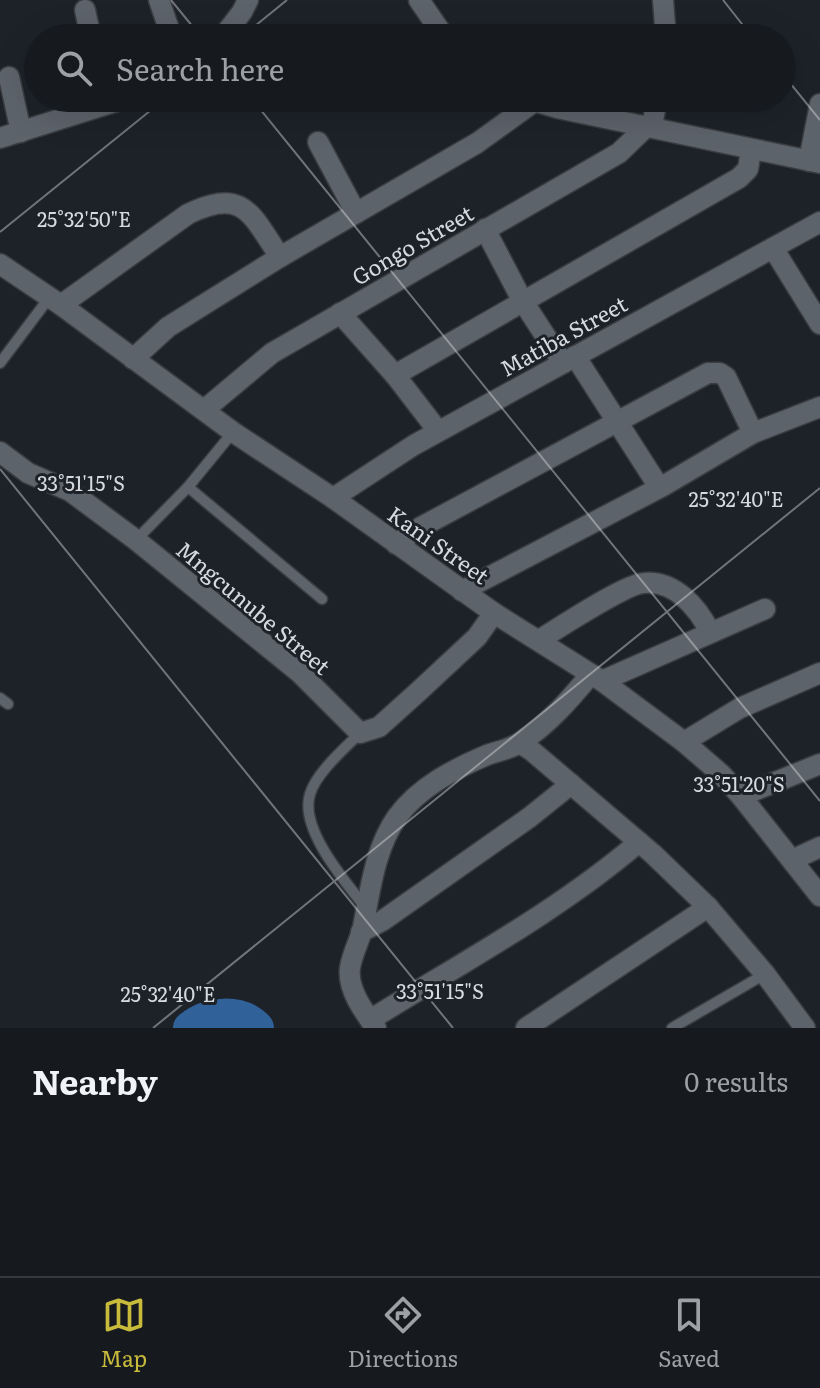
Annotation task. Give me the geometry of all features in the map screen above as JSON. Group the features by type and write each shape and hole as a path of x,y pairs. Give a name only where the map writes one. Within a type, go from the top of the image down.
{"street":[{"path":"159,0 167,24"},
{"path":"233,24 248,0"},
{"path":"419,0 435,24"},
{"path":"663,0 665,24"},
{"path":"85,10 88,24"},
{"path":"9,77 21,132"},
{"path":"584,112 814,162 820,104"},
{"path":"0,138 78,112"},
{"path":"133,359 168,327 280,257 477,143 514,112"},
{"path":"650,126 654,112"},
{"name":"Gongo Street","path":"204,410 272,353 619,153 650,126"},
{"path":"318,142 356,213"},
{"path":"395,375 739,178 748,169 751,150"},
{"path":"55,302 188,214 210,203 228,202 242,206 280,257"},
{"name":"Matiba Street","path":"333,498 438,431 820,222"},
{"path":"485,229 522,300 616,420 659,487"},
{"path":"773,248 820,323"},
{"name":"Kani Street","path":"0,264 233,432 333,498 494,613 596,678 684,742 741,796 820,896"},
{"path":"340,313 395,375 438,431"},
{"path":"396,544 421,527 616,420 708,373 715,372 726,377 753,433"},
{"path":"462,591 659,487 753,433 820,407"},
{"name":"Mngcunube Street","path":"0,452 28,473 70,491 136,540 300,673 360,733"},
{"path":"539,640 624,590 647,582 683,596 701,614 710,632"},
{"path":"639,842 607,869 544,913 373,1024 350,980 350,967 379,855 397,817 419,794 442,777 520,743 596,678 765,609"},
{"path":"360,733 379,727 477,637 494,613"},
{"path":"684,742 740,708 820,673"},
{"path":"520,743 639,842 708,907 765,974 805,1028"},
{"path":"741,796 820,764"},
{"path":"361,932 382,921 530,817 571,784"},
{"path":"792,860 820,847"},
{"path":"526,1028 708,907"}],"lane":[{"path":"0,363 55,302"},
{"path":"136,540 188,487 233,432"},
{"path":"188,487 322,599"},
{"path":"360,733 334,758 310,792 307,807 319,841 366,909"},
{"path":"672,1028 765,974"}],"waterway":[{"path":"190,1028 206,1019 224,1016 242,1018 257,1028"}]}
